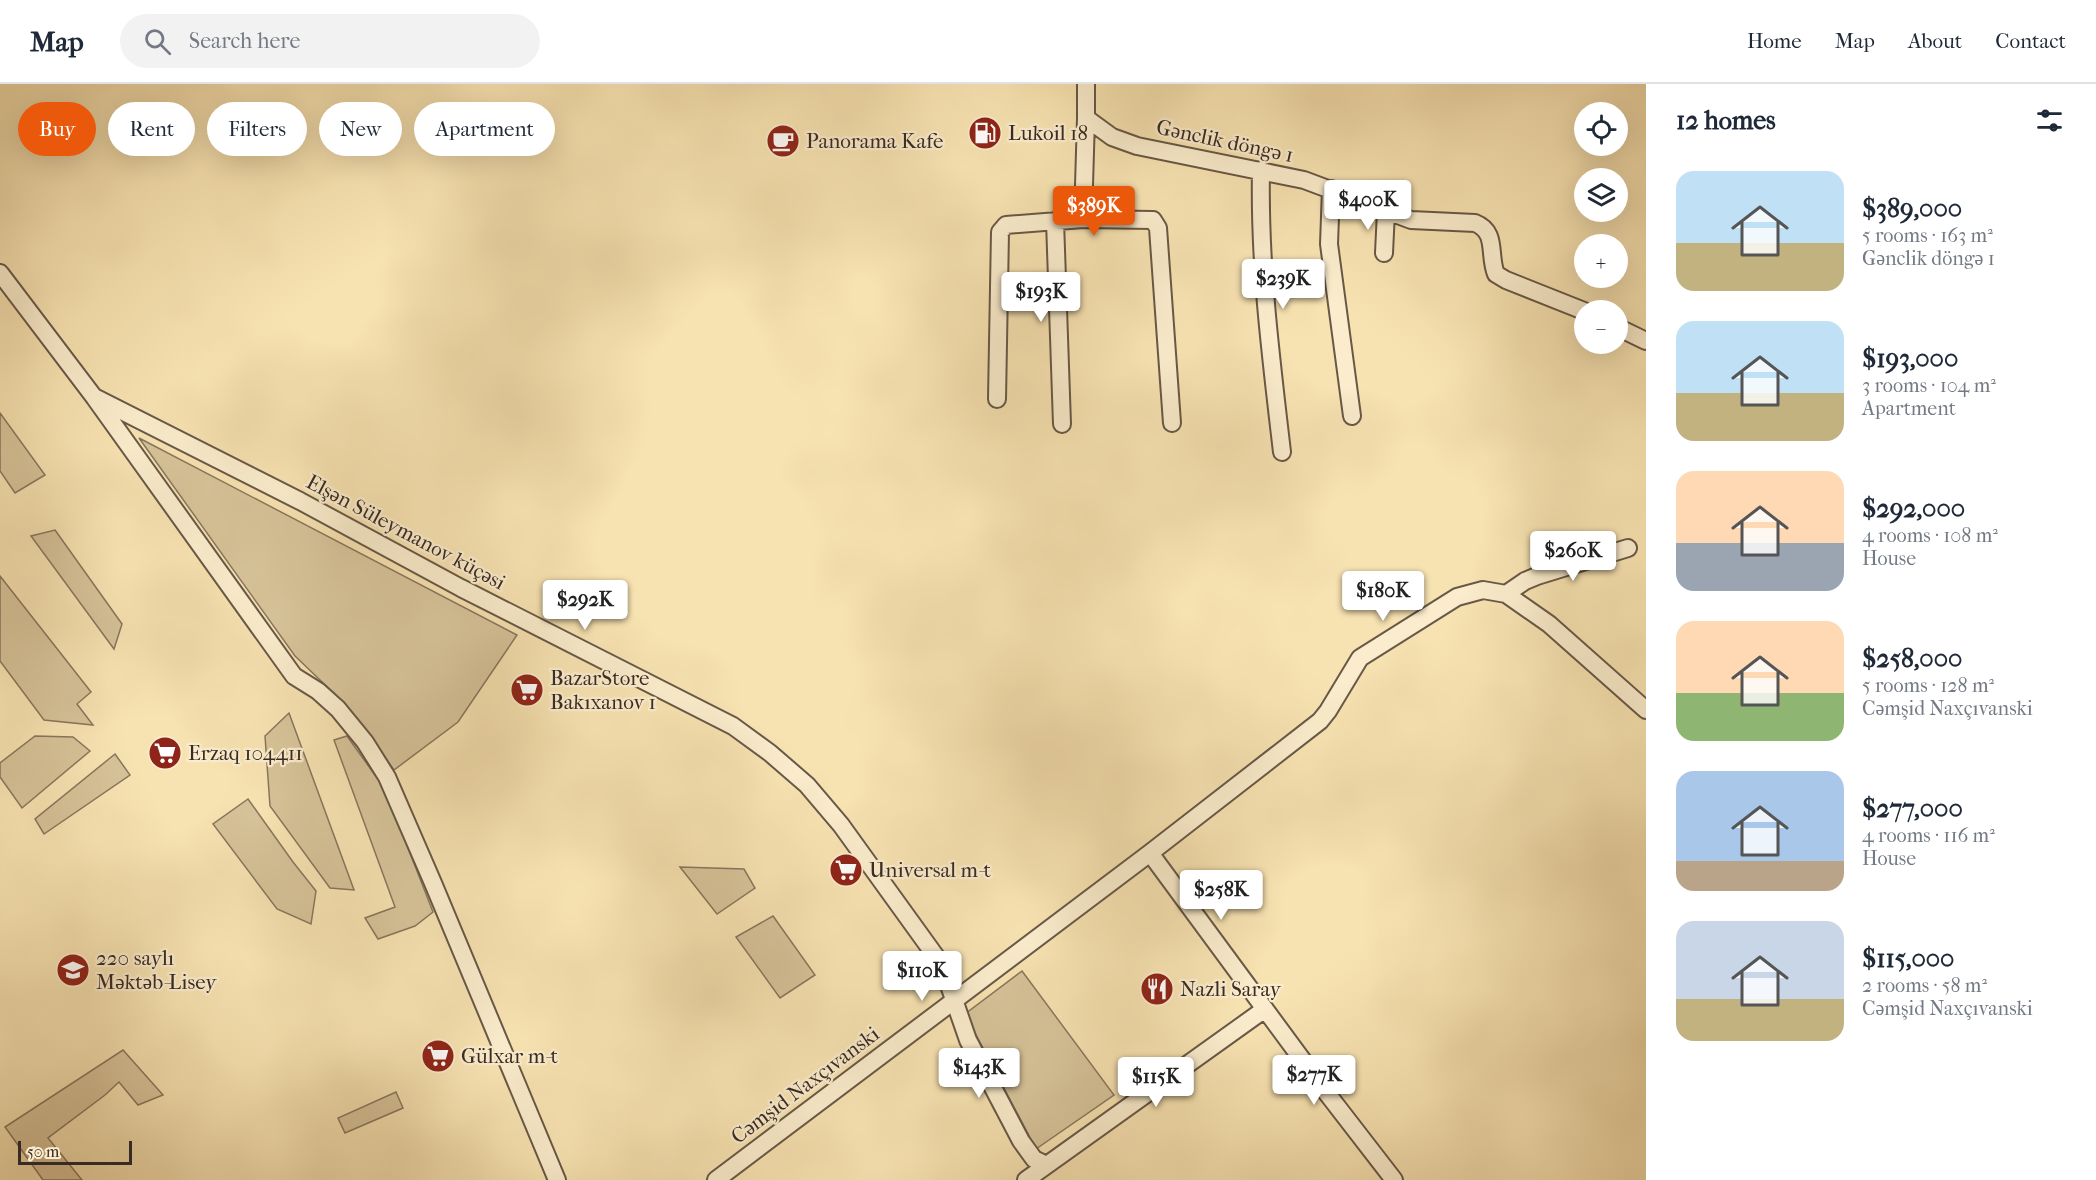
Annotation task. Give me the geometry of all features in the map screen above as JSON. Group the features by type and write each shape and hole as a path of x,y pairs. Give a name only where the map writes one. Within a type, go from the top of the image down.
{"street":[{"path":"1083,219 1085,90"},
{"name":"Gənclik döngə 1","path":"1086,118 1112,137 1137,146 1304,180 1411,219 1430,222 1475,223 1484,226 1489,234 1496,274 1574,307"},
{"path":"1261,170 1260,227 1265,306 1282,452"},
{"path":"1331,189 1329,244 1352,416"},
{"path":"1384,253 1386,211"},
{"path":"997,399 1000,232 1006,225 1083,219 1153,220 1158,228 1172,423"},
{"path":"1055,221 1062,424"},
{"name":"Elşən Süleymanov küçəsi","path":"0,273 93,397 294,676 318,691 338,709 364,742 387,777 557,1180"},
{"path":"1628,332 1646,341"},
{"name":"Elşən Süleymanov küçəsi","path":"93,397 300,501 461,588 733,726 770,753 807,784 841,825 942,965 968,1040 1021,1141 1034,1159 1046,1165"},
{"path":"1628,548 1537,576 1506,594 1549,624 1646,710"},
{"name":"Cəmşid Naxçıvanski","path":"717,1180 1150,853 1320,721 1360,658 1369,651 1457,597 1483,590 1506,594"},
{"path":"1150,853 1326,1092 1394,1180"},
{"path":"1026,1180 1265,1009"}],"shaded area":[{"path":"0,413 45,475 15,493 0,471"},
{"path":"139,438 517,635 458,722 394,770 344,703 295,656"},
{"path":"55,530 122,624 114,649 31,536"},
{"path":"0,576 91,692 77,704 93,725 44,720 0,661"},
{"path":"289,713 354,890 330,888 270,806 265,736"},
{"path":"35,736 73,737 90,751 22,808 0,777 0,763"},
{"path":"347,736 385,789 433,912 415,926 378,939 365,918 395,907 334,740"},
{"path":"115,754 130,775 44,834 35,819"},
{"path":"248,799 316,891 311,924 277,909 213,824"},
{"path":"680,867 744,869 755,888 717,914"},
{"path":"773,916 815,975 780,998 736,937"},
{"path":"1022,971 1114,1095 1036,1149 965,1014"},
{"path":"123,1050 163,1095 138,1105 119,1082 48,1138 82,1180 43,1180 5,1127"},
{"path":"396,1092 403,1108 345,1133 338,1118"}],"place":[{"name":"Lukoil 18","path":"985,133"},
{"name":"Panorama Kafe","path":"783,141"},
{"name":"BazarStore Bakıxanov 1","path":"527,690"},
{"name":"Erzaq 104411","path":"165,753"},
{"name":"Universal m-t","path":"846,870"},
{"name":"220 saylı Məktəb-Lisey","path":"73,970"},
{"name":"Nazli Saray","path":"1157,989"},
{"name":"Gülxar m-t","path":"438,1056"}]}
